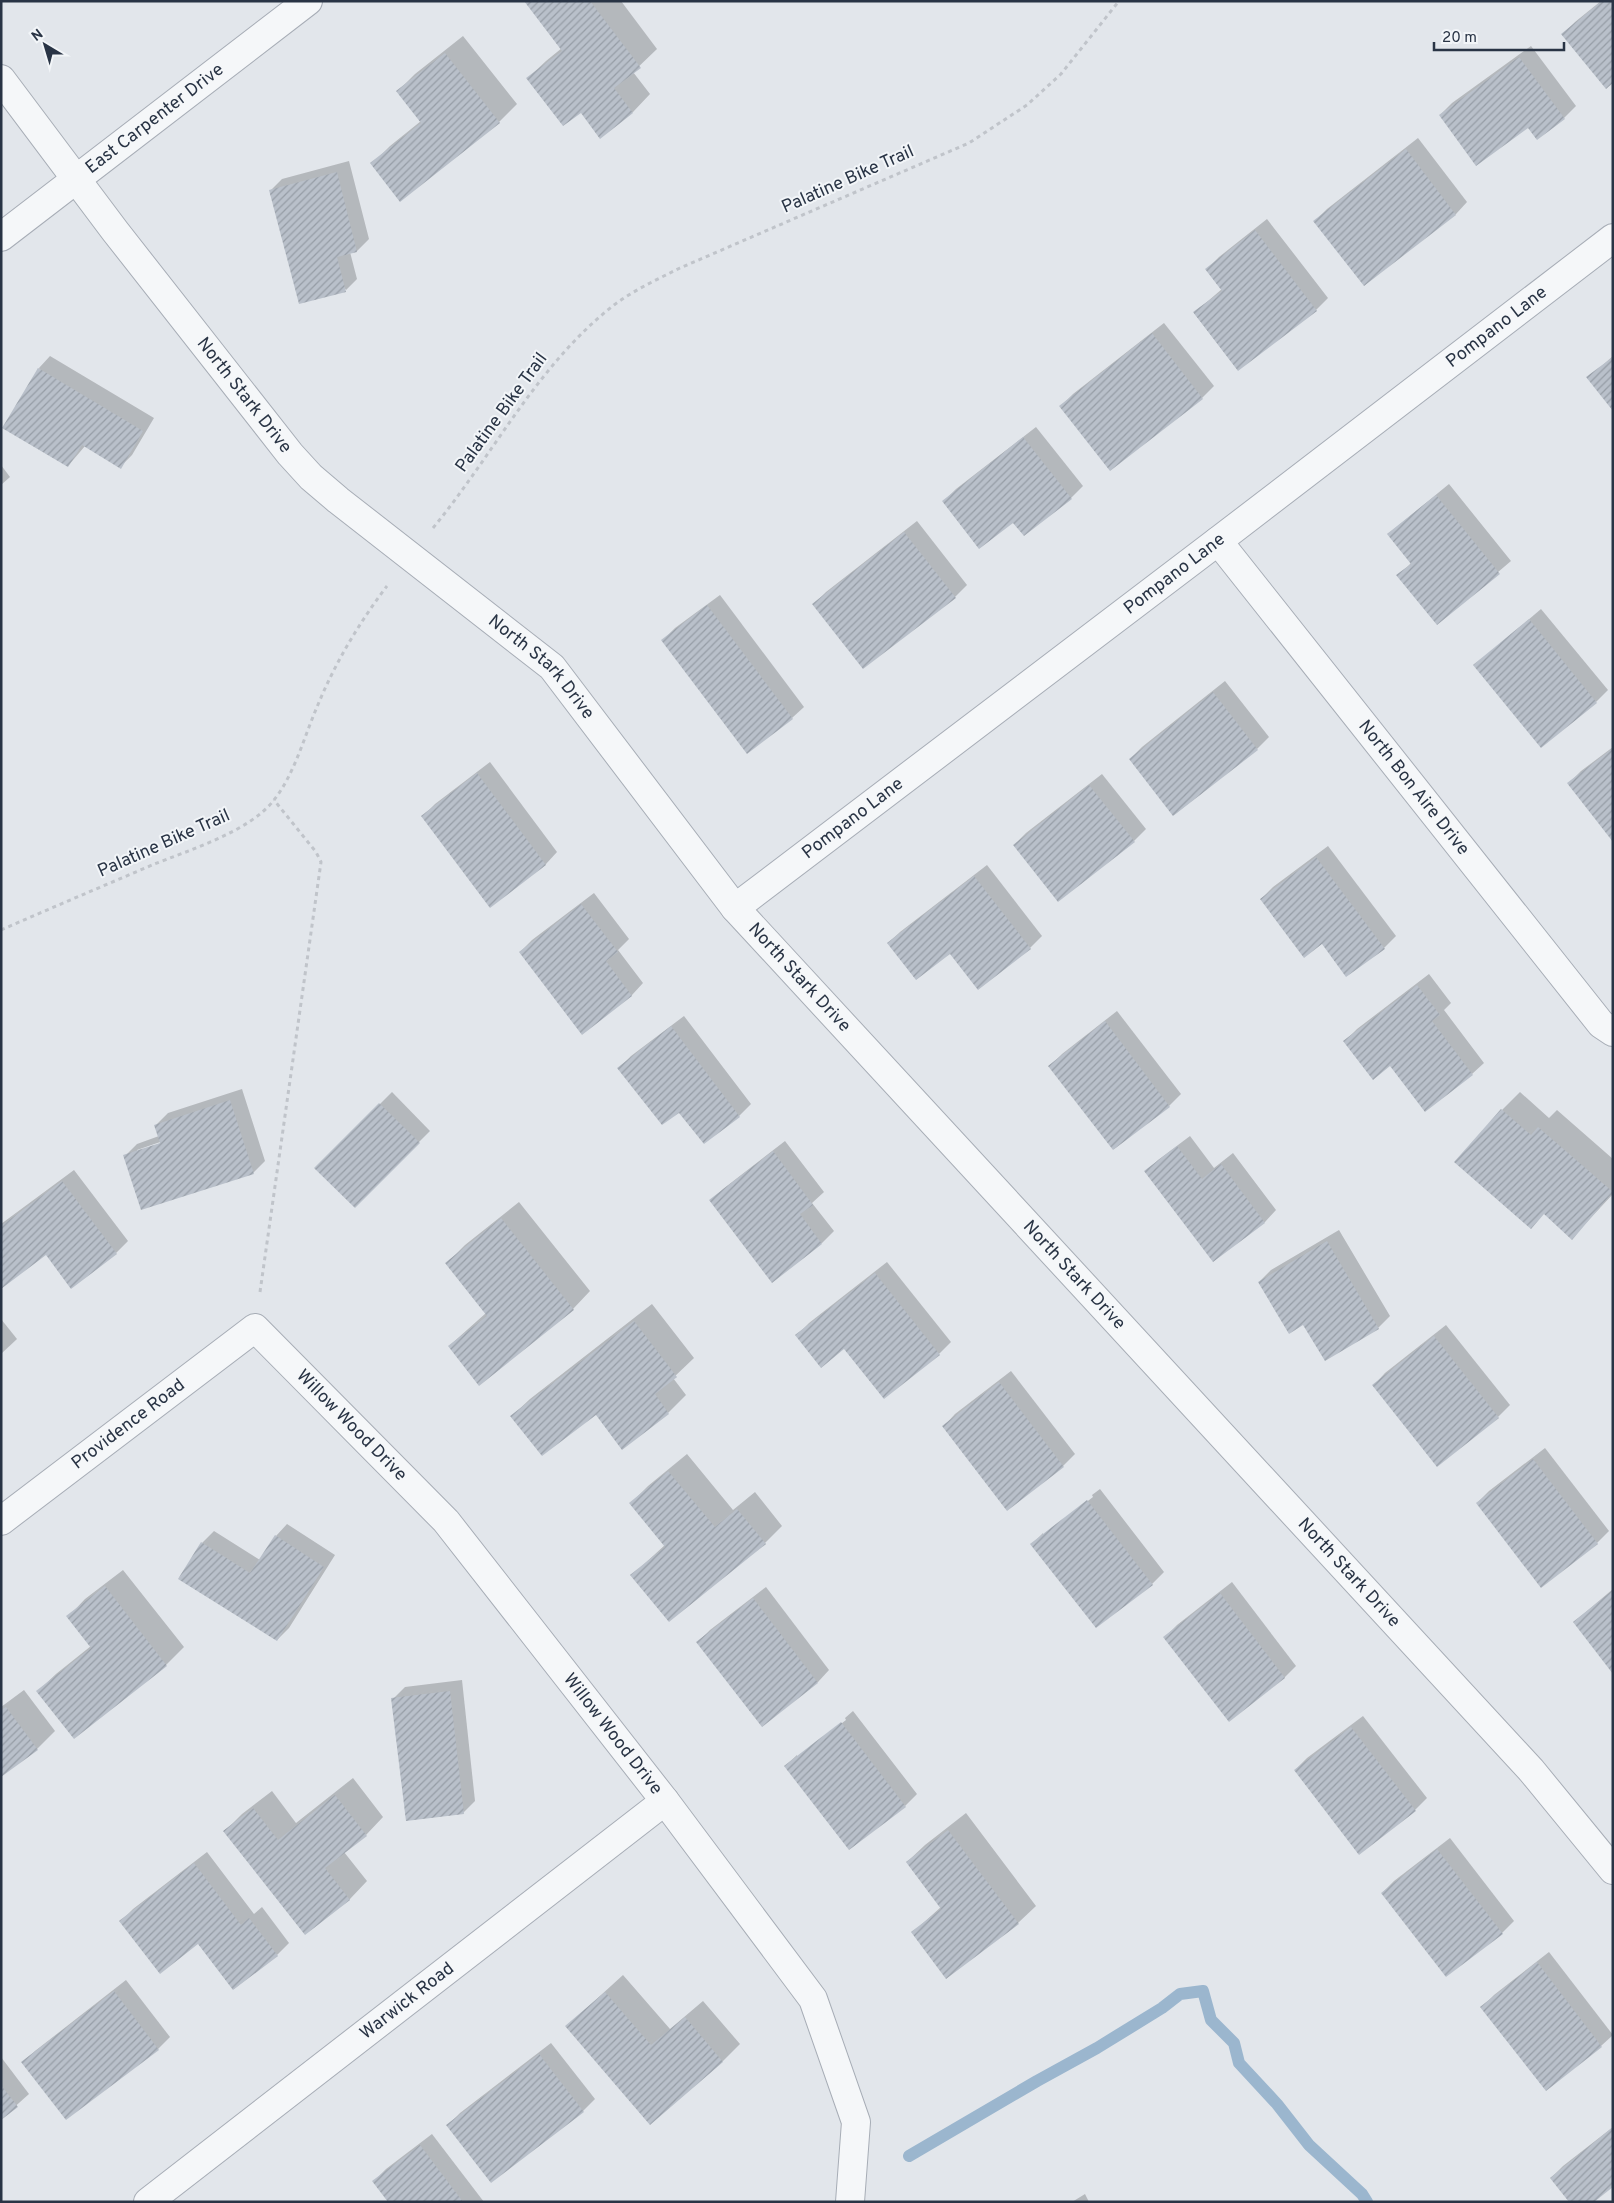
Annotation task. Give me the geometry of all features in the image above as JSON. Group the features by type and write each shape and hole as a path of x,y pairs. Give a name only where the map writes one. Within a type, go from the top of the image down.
{"street":[{"name":"East Carpenter Drive","path":"1,237 308,1"},
{"name":"North Stark Drive","path":"1,79 290,454 311,477 338,500 552,667 735,908 1531,1770 1613,1870"},
{"name":"Pompano Lane","path":"735,908 1613,238"},
{"name":"North Bon Aire Drive","path":"1218,541 1595,1016 1613,1032"},
{"name":"Providence Road","path":"1,1521 255,1328"},
{"name":"Willow Wood Drive","path":"255,1328 446,1522 665,1801 813,2000 856,2122 850,2202"},
{"name":"Warwick Road","path":"148,2202 665,1801"}],"path":[{"name":"Palatine Bike Trail","path":"1,930 214,841 262,813 286,783 317,705 340,658 370,607 450,508 531,391 563,353 614,305 648,284 680,268 969,143 1027,106 1061,74 1119,1"},
{"path":"255,1328 321,862 316,852 274,800"}],"building":[{"path":"524,1 590,1 641,68 614,88 633,113 600,139 581,113 563,126 526,78 562,51"},
{"path":"1602,1 1613,1 1613,83 1606,89 1561,34"},
{"path":"445,53 500,123 400,202 370,163 421,123 396,91"},
{"path":"1519,57 1565,119 1537,140 1528,128 1476,166 1439,115"},
{"path":"1406,149 1456,215 1364,286 1313,221"},
{"path":"337,172 357,252 337,257 346,292 299,304 269,190"},
{"path":"1255,230 1317,311 1238,371 1193,312 1222,291 1205,269"},
{"path":"1152,333 1203,399 1110,471 1059,406"},
{"path":"1613,357 1613,411 1586,377"},
{"path":"38,368 143,431 121,469 82,445 68,467 2,428"},
{"path":"1023,437 1072,499 1024,536 1013,523 979,549 942,501"},
{"path":"1436,495 1500,574 1437,625 1396,575 1411,564 1387,534"},
{"path":"904,532 956,598 863,669 812,604"},
{"path":"707,605 793,719 747,754 661,640"},
{"path":"1529,619 1597,703 1541,748 1473,665"},
{"path":"1213,692 1258,750 1173,816 1129,759"},
{"path":"1613,748 1613,842 1567,783"},
{"path":"477,773 546,865 490,908 421,816"},
{"path":"1089,785 1135,842 1058,902 1013,845"},
{"path":"1316,857 1385,949 1346,977 1322,944 1304,958 1260,899"},
{"path":"974,876 1031,949 978,990 950,954 916,980 887,943"},
{"path":"581,904 618,952 606,961 632,996 582,1035 519,952"},
{"path":"1417,985 1440,1015 1432,1021 1473,1075 1425,1112 1390,1066 1373,1080 1343,1041"},
{"path":"1105,1021 1170,1107 1113,1150 1048,1066"},
{"path":"671,1026 740,1117 704,1144 679,1113 662,1125 617,1068"},
{"path":"230,1100 254,1174 141,1210 123,1155 160,1143 154,1125"},
{"path":"379,1103 420,1143 355,1208 314,1168"},
{"path":"1501,1109 1531,1135 1538,1127 1613,1192 1572,1240 1544,1214 1531,1229 1454,1162"},
{"path":"1177,1146 1202,1179 1221,1164 1265,1223 1213,1262 1144,1171"},
{"path":"773,1151 813,1205 800,1214 822,1244 772,1283 709,1200"},
{"path":"62,1181 117,1254 71,1289 46,1255 1,1289 1,1226"},
{"path":"501,1218 574,1310 479,1386 448,1346 487,1316 445,1263"},
{"path":"1327,1241 1379,1329 1325,1361 1303,1325 1289,1334 1258,1282"},
{"path":"875,1273 940,1355 884,1399 844,1349 821,1368 795,1335"},
{"path":"634,1321 677,1377 655,1394 669,1414 622,1450 596,1415 542,1456 510,1416"},
{"path":"1434,1336 1499,1418 1437,1467 1372,1385"},
{"path":"999,1382 1064,1467 1007,1511 942,1426"},
{"path":"1533,1459 1598,1544 1541,1588 1476,1503"},
{"path":"668,1471 715,1527 737,1509 766,1544 669,1622 630,1575 665,1547 629,1503"},
{"path":"1087,1500 1153,1585 1096,1628 1030,1544"},
{"path":"275,1535 324,1567 277,1641 178,1579 201,1542 250,1573"},
{"path":"105,1586 167,1666 74,1739 36,1691 91,1648 66,1616"},
{"path":"1613,1590 1613,1674 1573,1622"},
{"path":"1220,1593 1285,1678 1229,1722 1163,1637"},
{"path":"753,1598 818,1683 762,1727 696,1642"},
{"path":"450,1691 464,1814 406,1821 391,1698"},
{"path":"6,1707 38,1750 1,1777 1,1710"},
{"path":"841,1722 906,1807 849,1850 784,1766"},
{"path":"1351,1727 1416,1811 1359,1855 1294,1770"},
{"path":"335,1795 367,1836 325,1868 350,1900 305,1935 223,1831 253,1808 278,1840"},
{"path":"948,1830 1019,1924 946,1979 911,1932 941,1909 906,1862"},
{"path":"1437,1849 1503,1934 1446,1977 1381,1893"},
{"path":"194,1863 241,1925 249,1918 278,1956 233,1990 198,1944 160,1974 119,1921"},
{"path":"1537,1962 1602,2047 1546,2091 1480,2007"},
{"path":"114,1991 159,2050 66,2120 21,2062"},
{"path":"605,1992 651,2045 685,2017 723,2062 650,2125 565,2026"},
{"path":"539,2054 584,2112 491,2183 446,2125"},
{"path":"1,2085 18,2107 1,2120"},
{"path":"1613,2127 1613,2187 1594,2202 1569,2202 1550,2178"},
{"path":"420,2145 463,2202 388,2202 372,2181"}],"waterway":[{"path":"909,2156 1097,2048 1162,2008 1180,1994 1203,1991 1211,2020 1234,2043 1239,2063 1277,2104 1309,2145 1362,2194 1367,2202"}]}
